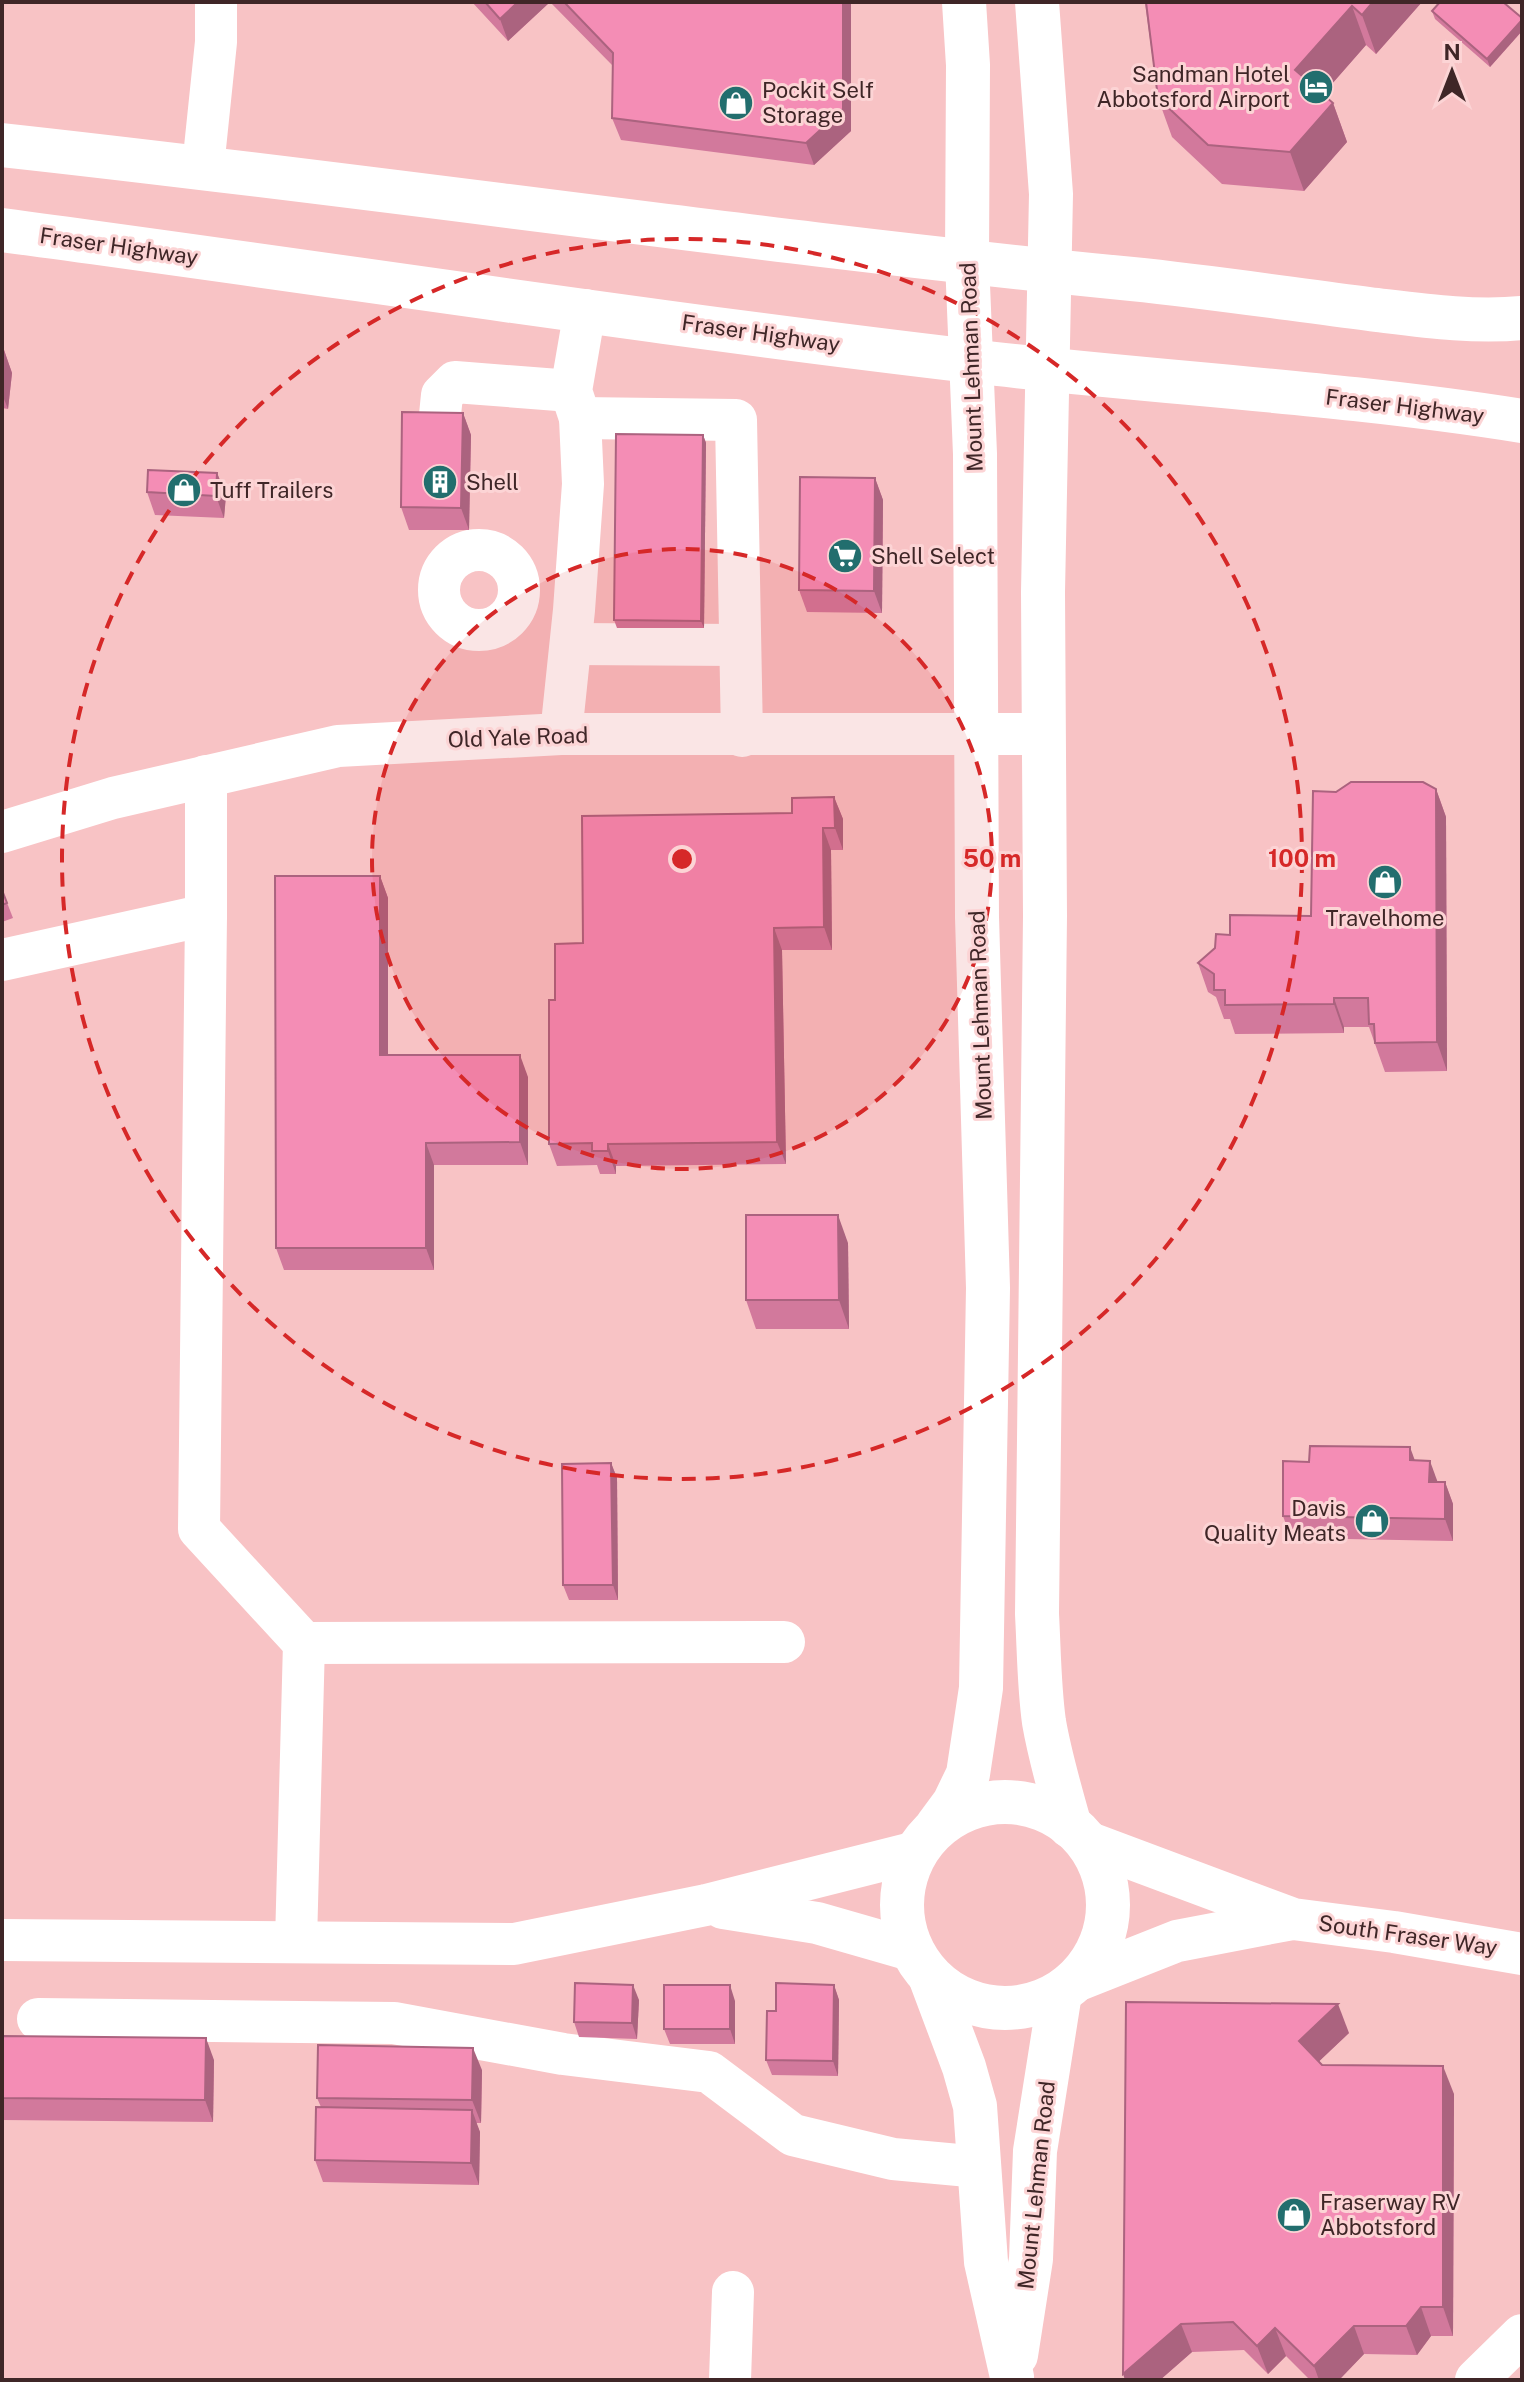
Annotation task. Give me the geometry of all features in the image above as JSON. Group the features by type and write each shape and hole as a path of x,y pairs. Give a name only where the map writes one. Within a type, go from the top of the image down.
{"main road":[{"name":"Mount Lehman Road","path":"926,1839 954,1803 968,1774 982,1661 988,1288 977,917 975,454 967,261 968,65 964,2"},
{"path":"1037,2 1051,194 1043,592 1037,1614 1044,1722 1053,1768 1079,1834 1103,1871 1109,1906 1103,1940 1086,1970 1066,1988 1028,2007 993,2008 959,1999 921,1964 901,1917 903,1884 926,1839 966,1809 998,1802 1032,1806 1062,1819 1079,1834"},
{"path":"2,145 1429,316 1522,318"},
{"name":"Fraser Highway","path":"2,230 970,361 1421,405 1522,421"},
{"name":"Mount Lehman Road","path":"921,1964 975,2106 986,2262 1012,2378"},
{"name":"Mount Lehman Road","path":"1012,2378 1031,2259 1032,2192 1038,2127 1066,1988"}],"street":[{"path":"203,167 216,42 216,2"},
{"path":"561,734 585,601 601,485 575,405 585,310"},
{"path":"438,435 442,395 455,382 575,405 736,420 721,485 722,575 740,645 742,736"},
{"path":"508,617 515,607 518,581 505,560 494,553 469,551 457,556 446,548 438,591 441,604 448,616 472,630 498,625 508,617 585,601 740,645"},
{"name":"Old Yale Road","path":"2,832 113,798 338,746 561,734 1044,734"},
{"path":"206,776 199,1529 304,1643 296,1942"},
{"path":"2,960 206,915"},
{"path":"304,1643 784,1642"},
{"name":"South Fraser Way","path":"1079,1834 1293,1919 1394,1932 1522,1954"},
{"path":"2,1940 514,1944 706,1905 926,1839"},
{"path":"706,1905 817,1923 921,1964"},
{"name":"South Fraser Way","path":"1066,1988 1177,1941 1293,1919"},
{"path":"38,2019 394,2023 563,2054 709,2072 793,2135 893,2159 980,2167"},
{"path":"730,2380 733,2292"},
{"path":"1476,2380 1522,2335"}],"building":[{"path":"485,2 518,2 500,19"},
{"name":"Pockit Self Storage","path":"564,2 843,2 843,109 806,143 612,118 613,53"},
{"path":"1146,2 1373,2 1362,15 1352,6 1295,70 1333,103 1290,152 1208,145 1158,98"},
{"path":"1440,2 1503,2 1522,20 1487,59 1432,11"},
{"name":"Shell","path":"402,412 463,413 461,508 401,507"},
{"path":"616,434 703,435 701,621 614,620"},
{"path":"148,470 217,473 216,496 147,492"},
{"name":"Shell Select","path":"800,477 875,478 874,591 799,590"},
{"name":"Travelhome","path":"1351,782 1423,782 1436,789 1437,1042 1375,1043 1374,1024 1369,1024 1368,998 1334,998 1334,1004 1225,1005 1225,990 1214,990 1214,974 1198,963 1215,948 1216,934 1230,935 1230,915 1311,916 1313,791 1336,792"},
{"path":"834,797 835,828 823,828 824,927 774,928 777,1142 608,1144 608,1151 592,1151 592,1143 549,1144 549,1000 555,1000 555,944 583,943 582,816 792,813 792,798"},
{"path":"275,876 380,876 380,1055 520,1055 520,1142 426,1143 426,1248 276,1248"},
{"path":"746,1215 838,1215 839,1300 746,1300"},
{"name":"Davis Quality Meats","path":"1310,1446 1410,1447 1410,1460 1430,1461 1429,1482 1445,1482 1445,1519 1283,1516 1283,1461 1309,1462"},
{"path":"611,1463 613,1585 563,1585 562,1464"},
{"path":"575,1983 633,1985 632,2023 574,2022"},
{"path":"776,1983 834,1985 833,2061 766,2060 767,2011 776,2011"},
{"path":"664,1985 730,1985 730,2029 664,2029"},
{"name":"Fraserway RV Abbotsford","path":"1126,2002 1338,2004 1299,2041 1322,2065 1443,2066 1443,2307 1421,2307 1406,2326 1354,2326 1314,2366 1275,2328 1257,2346 1233,2322 1181,2324 1123,2374"},
{"path":"2,2036 206,2038 205,2100 2,2098"},
{"path":"318,2045 473,2048 472,2100 317,2098"},
{"path":"316,2107 472,2110 471,2163 315,2160"}],"place":[{"name":"Sandman Hotel Abbotsford Airport","path":"1316,87"},
{"name":"Pockit Self Storage","path":"736,103"},
{"name":"Shell","path":"440,482"},
{"name":"Tuff Trailers","path":"184,490"},
{"name":"Shell Select","path":"845,556"},
{"name":"Travelhome","path":"1385,882"},
{"name":"Davis Quality Meats","path":"1372,1521"},
{"name":"Fraserway RV Abbotsford","path":"1294,2215"}]}
